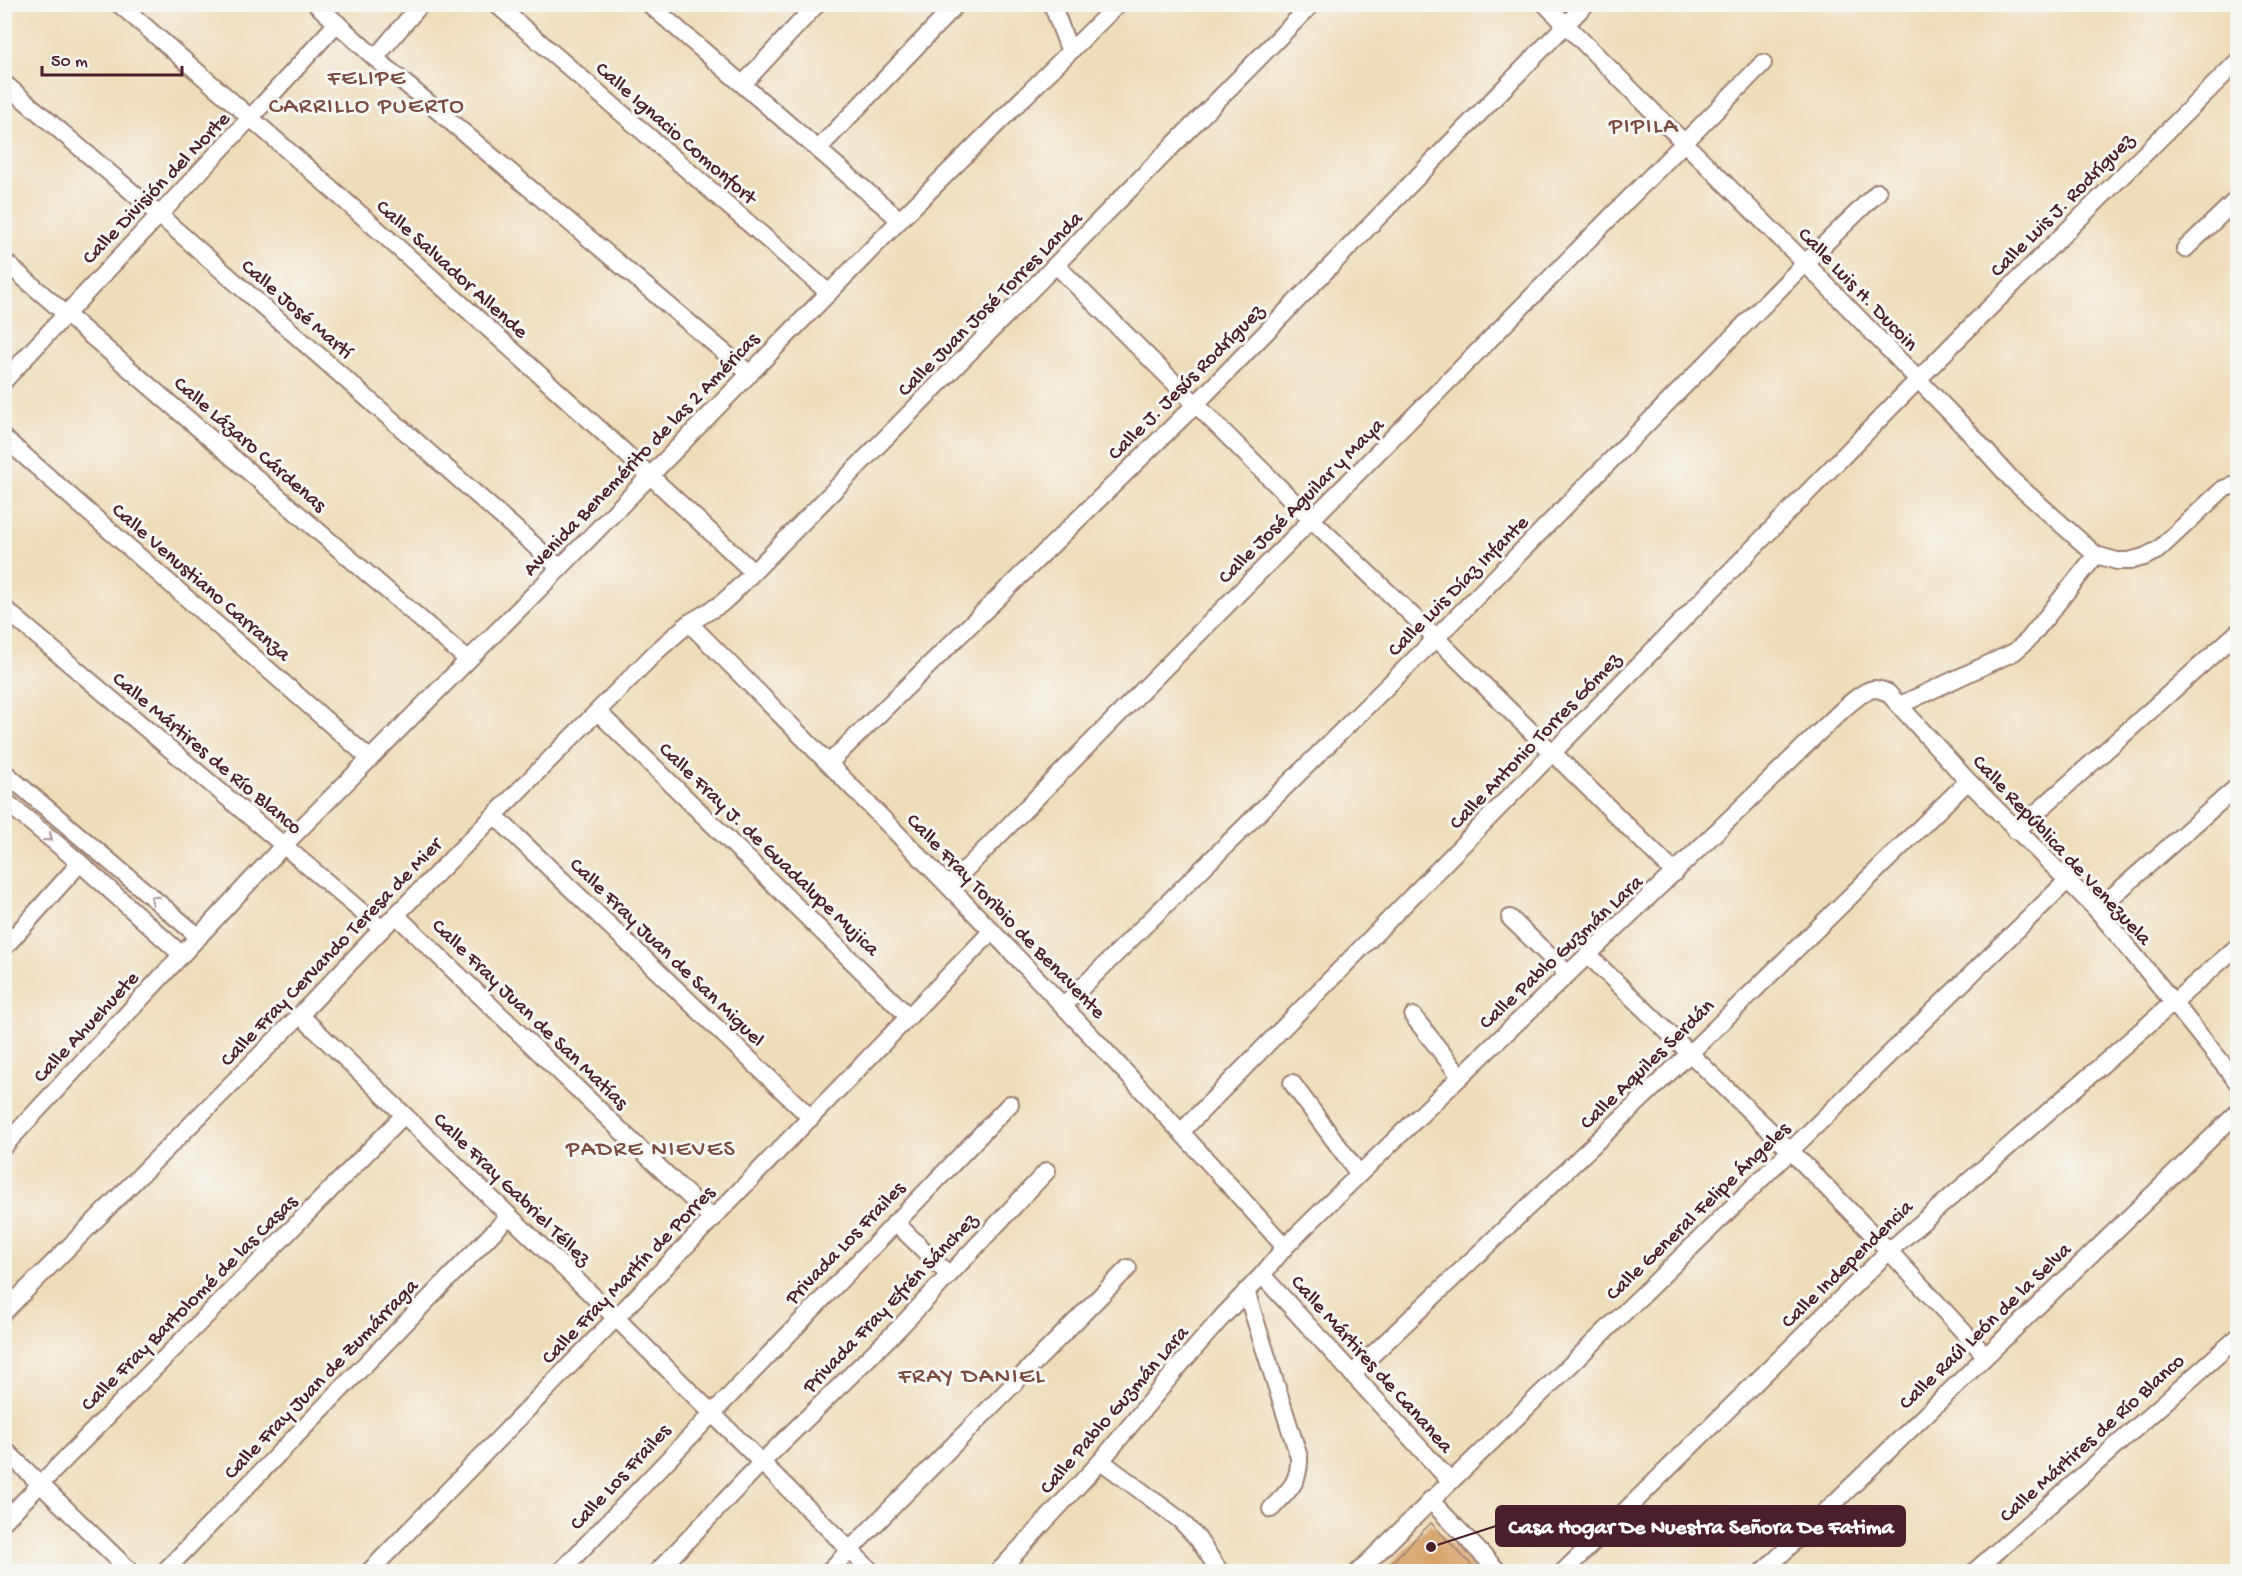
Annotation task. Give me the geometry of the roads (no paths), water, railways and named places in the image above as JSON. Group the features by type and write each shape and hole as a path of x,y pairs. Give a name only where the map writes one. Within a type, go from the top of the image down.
{"street":[{"name":"Calle Salvador Allende","path":"119,4 252,118 651,476 753,572"},
{"path":"316,4 375,58 750,374"},
{"path":"375,58 421,4"},
{"name":"Calle Ignacio Comonfort","path":"496,4 829,293"},
{"path":"649,4 900,220"},
{"path":"818,149 957,4"},
{"path":"1052,4 1070,52"},
{"name":"Avenida Benemérito de las 2 Américas","path":"199,937 369,758 651,476 900,220 1118,4"},
{"name":"Calle Juan José Torres Landa","path":"689,623 721,604 1057,266 1312,4"},
{"name":"Calle Luis H. Ducoin","path":"1545,4 1683,145 1804,263 2013,481 2096,555"},
{"name":"Calle J. Jesús Rodríguez","path":"829,762 1197,403 1586,4"},
{"path":"743,84 814,6"},
{"name":"Calle División del Norte","path":"4,381 252,118 337,23"},
{"name":"Calle Luis J. Rodríguez","path":"1918,380 2238,61"},
{"name":"Calle José Aguilar y Maya","path":"949,886 1763,63"},
{"name":"Calle José Martí","path":"4,83 159,215 560,568"},
{"name":"Calle Luis Díaz Infante","path":"1064,1005 1436,638 1804,263 1878,192"},
{"path":"2185,249 2238,198"},
{"name":"Calle Lázaro Cárdenas","path":"4,261 468,660"},
{"path":"1057,266 1312,520 1436,638 1675,873"},
{"name":"Calle Antonio Torres Gómez","path":"1182,1131 1918,380"},
{"name":"Calle Venustiano Carranza","path":"4,438 369,758"},
{"path":"1900,705 2014,652 2028,640 2096,555 2117,561 2129,561 2158,550 2223,489 2238,486"},
{"name":"Calle Mártires de Río Blanco","path":"4,608 382,929"},
{"name":"Calle Fray Toribio de Benavente","path":"689,623 829,762 1064,1005 1286,1247"},
{"name":"Calle Fray Cervando Teresa de Mier","path":"4,1312 300,1015 657,651 689,623"},
{"path":"2016,831 2238,632"},
{"name":"Calle República de Venezuela","path":"1868,691 1875,689 1888,693 2016,831 2097,910 2238,1083"},
{"name":"Calle Pablo Guzmán Lara","path":"1286,1247 1460,1076 1589,956 1820,732 1868,691"},
{"name":"Calle Fray J. de Guadalupe Mujica","path":"598,712 909,1017"},
{"path":"4,772 199,937"},
{"name":"Calle Aquiles Serdán","path":"1352,1374 1689,1054 1968,781"},
{"path":"2097,910 2238,786"},
{"path":"4,800 80,863 182,956"},
{"name":"Calle Fray Juan de San Miguel","path":"495,816 811,1118"},
{"path":"4,948 80,863"},
{"name":"Calle General Felipe Ángeles","path":"1358,1572 2067,881"},
{"name":"Calle Fray Juan de San Matías","path":"396,915 713,1219"},
{"path":"1510,918 1568,974"},
{"name":"Calle Fray Martín de Porres","path":"369,1572 992,931"},
{"name":"Calle Ahuehuete","path":"4,1146 199,937"},
{"name":"Calle Independencia","path":"1563,1572 1888,1251 2238,946"},
{"path":"1589,956 1791,1151 1985,1355"},
{"name":"Calle Fray Gabriel Téllez","path":"300,1015 616,1318 872,1572"},
{"path":"1413,1016 1460,1076"},
{"path":"1292,1083 1359,1174"},
{"name":"Privada Los Frailes","path":"711,1412 1010,1104"},
{"name":"Calle Raúl León de la Selva","path":"1762,1572 2238,1112"},
{"name":"Calle Fray Bartolomé de las Casas","path":"4,1521 404,1115"},
{"name":"Privada Fray Efrén Sánchez","path":"657,1572 762,1462 901,1326 1047,1171"},
{"name":"Calle Fray Juan de Zumárraga","path":"164,1572 509,1216"},
{"path":"895,1222 949,1275"},
{"name":"Calle Mártires de Cananea","path":"1286,1247 1262,1275 1450,1481"},
{"path":"828,1572 849,1548 1128,1268"},
{"name":"Calle Pablo Guzmán Lara","path":"998,1572 1101,1461 1180,1365 1262,1275"},
{"path":"1246,1291 1299,1457 1300,1471 1297,1480 1271,1509"},
{"name":"Calle Mártires de Río Blanco","path":"1974,1572 2238,1337"},
{"name":"Calle Los Frailes","path":"560,1572 711,1412"},
{"path":"4,1449 131,1572"},
{"path":"1101,1461 1180,1520 1198,1539 1220,1572"},
{"path":"1431,1500 1498,1572"}],"place":[{"name":"Casa Hogar De Nuestra Señora De Fatima","path":"1431,1547"}],"district":[{"name":"FELIPE CARRILLO PUERTO","path":"367,90"},
{"name":"PIPILA","path":"1644,124"},
{"name":"PADRE NIEVES","path":"651,1147"},
{"name":"FRAY DANIEL","path":"972,1374"}]}
